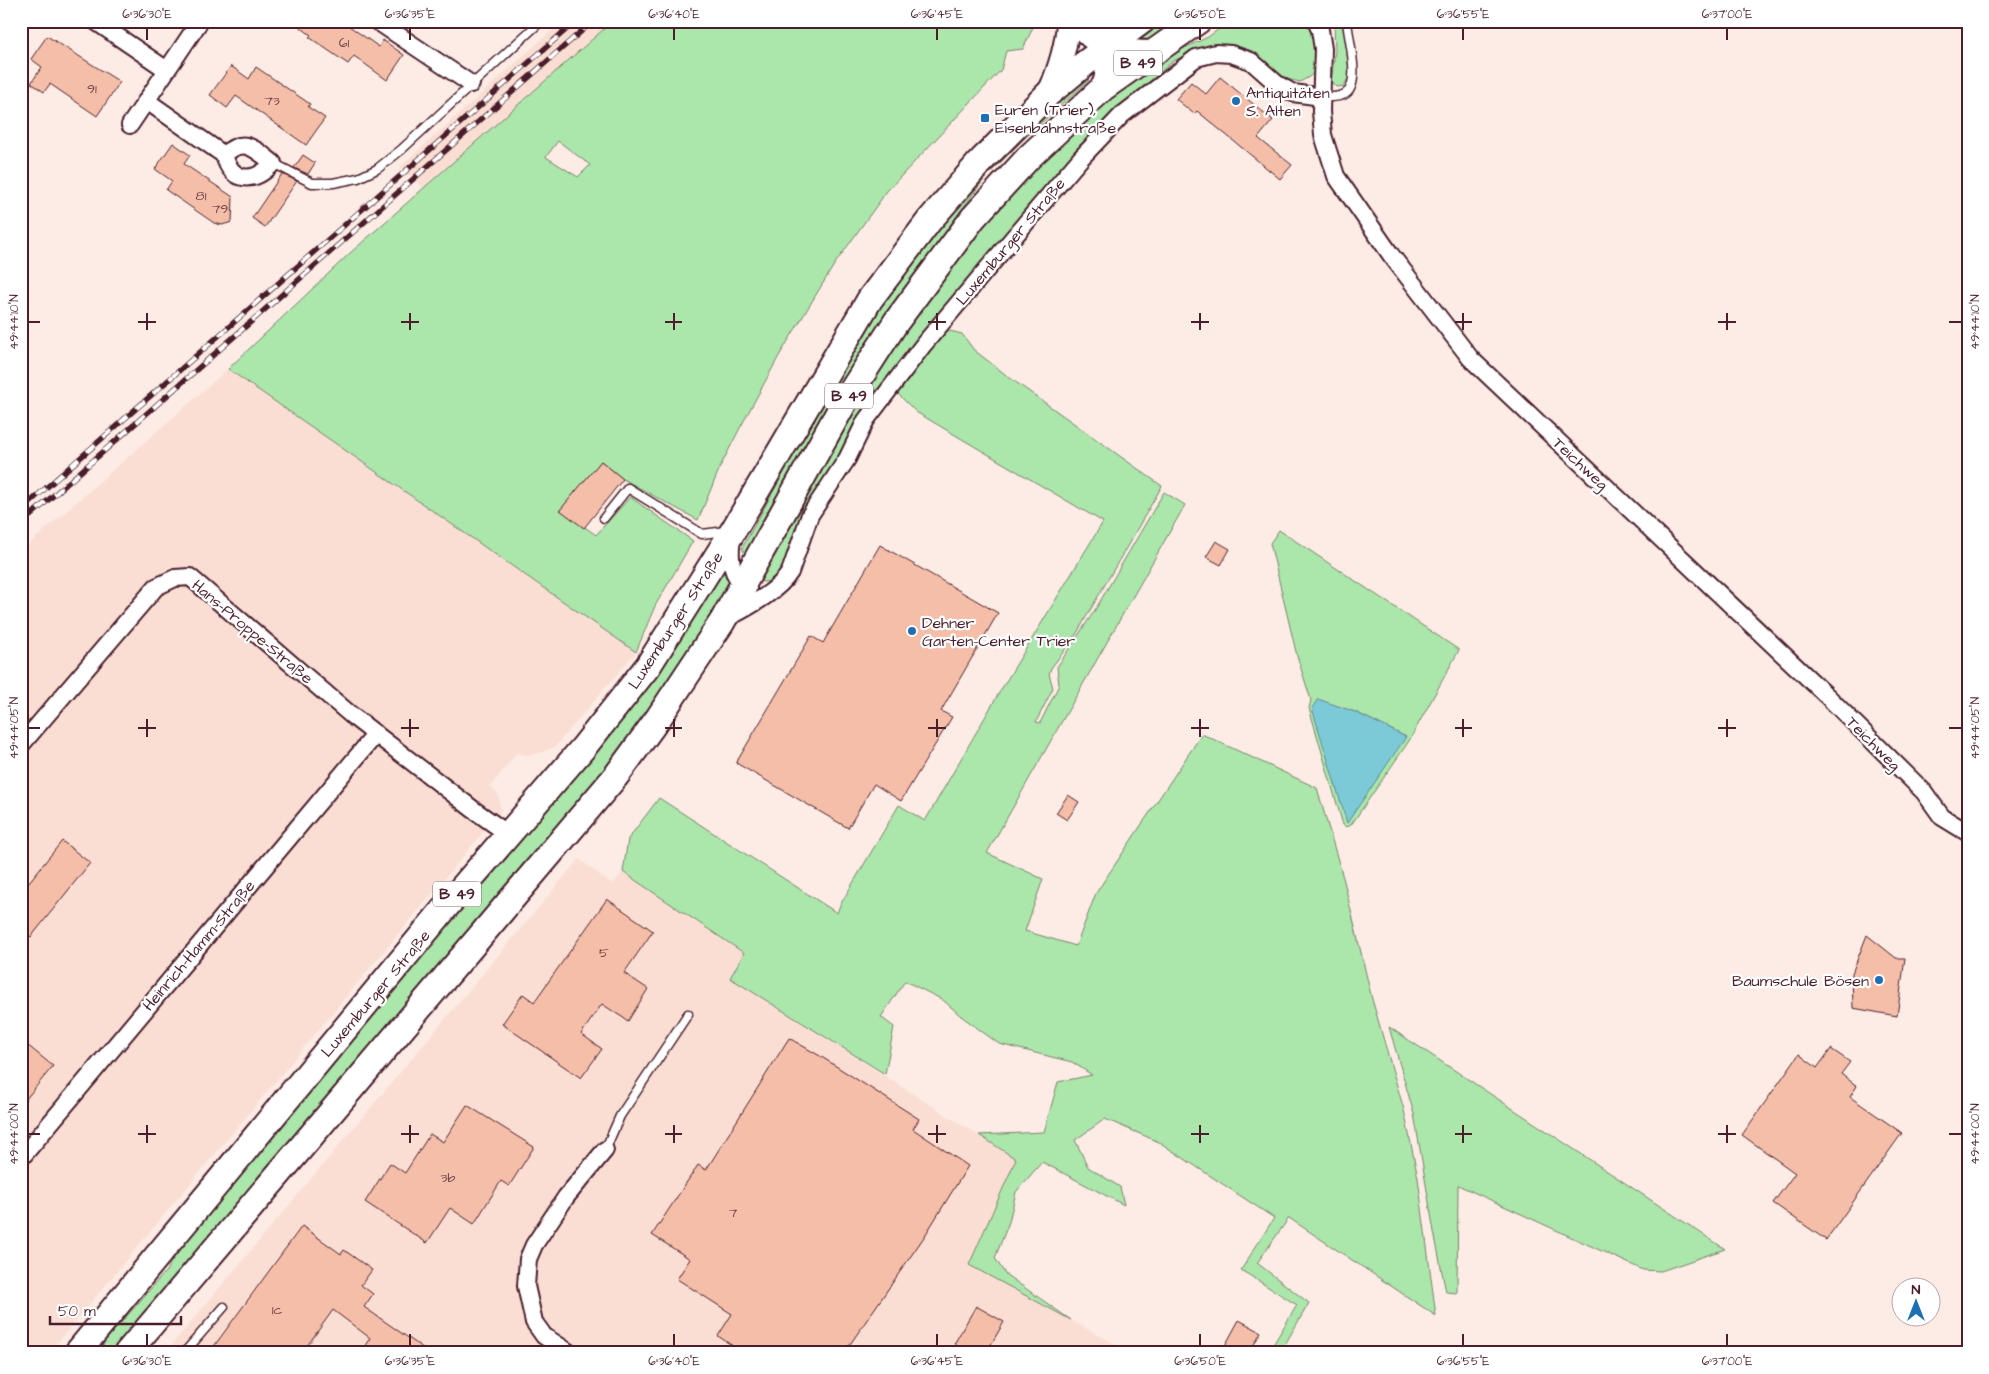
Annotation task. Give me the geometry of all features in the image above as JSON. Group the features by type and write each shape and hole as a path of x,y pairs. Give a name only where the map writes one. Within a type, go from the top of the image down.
{"main road":[{"name":"Luxemburger Straße","path":"77,1353 445,908 583,748 648,666 733,531 870,299 930,221 980,162 1049,93 1142,21"},
{"name":"Luxemburger Straße","path":"126,1353 616,776 722,622 741,584 845,401 901,314 973,218 1029,157 1103,88 1198,21"}],"street":[{"path":"96,21 167,70"},
{"path":"130,126 200,21"},
{"path":"377,21 471,84"},
{"path":"1049,93 1060,67 1068,21"},
{"path":"1078,21 1091,38 1108,46 1132,51 1154,52"},
{"path":"1099,21 1106,35 1108,46 1108,66 1103,88"},
{"name":"Teichweg","path":"1316,21 1320,30 1323,49 1323,135 1336,176 1390,255 1471,359 1826,695 1924,792 1942,817 1968,833"},
{"name":"Luxemburger Straße","path":"722,622 777,588 785,580 790,572 810,515 847,459 866,420 924,344 1063,178 1122,115 1196,58 1216,53 1231,54 1251,61 1277,84 1292,93 1322,97"},
{"path":"147,102 224,155 226,165 237,175 250,179 264,174 273,164 254,149 243,144 232,147 224,155"},
{"name":"Luxemburger Straße","path":"733,531 730,564 741,584"},
{"name":"Hans-Proppe-Straße","path":"21,745 156,587 174,578 190,577 376,734 508,834"},
{"path":"741,584 758,593 769,592"},
{"name":"Heinrich-Hamm-Straße","path":"21,1158 376,734"},
{"path":"570,1353 544,1336 534,1322 526,1286 528,1259 534,1245 566,1197 606,1150"}],"lane":[{"path":"273,164 312,183 333,183 358,178 377,169 401,150 541,21"},
{"path":"1322,97 1342,96 1351,88 1354,71 1347,21"},
{"path":"604,518 628,488 702,534 733,531"},
{"path":"606,1150 620,1116 688,1014"},
{"path":"184,1353 224,1307"}],"shaded area":[{"path":"562,21 613,21 425,189 400,167"},
{"path":"228,369 636,652 555,747 537,754 525,755 517,753 490,787 498,794 501,811 49,1353 21,1353 21,551"},
{"path":"579,859 612,884 623,872 744,953 730,978 1016,1159 969,1265 1132,1353 165,1353"}],"green space":[{"path":"613,21 1034,21 1035,23 1023,49 1006,51 1001,70 887,191 834,265 779,356 740,428 721,465 698,520 623,479 601,461 561,510 596,535 630,497 693,541 655,606 636,652 228,369 349,254","holes":["558,141 590,165 578,177 546,157"]},
{"path":"1156,21 1182,21 1152,42 1134,43 1136,35"},
{"path":"1230,21 1306,21 1314,39 1317,53 1318,60 1314,72 1310,77 1300,82 1287,79 1249,50 1226,46 1205,47 1173,61 1090,134 938,314 863,407 846,444 806,510 782,568 773,581 763,582 756,579 871,374 962,245 1066,136 1121,90 1163,58 1208,37"},
{"path":"1334,21 1342,21 1351,73 1344,86 1337,87 1331,82 1335,51"},
{"path":"1085,74 1089,80 1026,137 986,177 960,212 946,235 899,296 859,359 747,551 744,552 742,548 788,465 794,443 864,321 981,171"},
{"path":"946,330 962,334 974,350 1010,378 1162,486 1074,638 1051,668 1049,674 1053,688 1036,722 1040,723 1059,685 1057,667 1095,610 1164,492 1185,505 987,853 1043,879 1025,931 1076,946 1096,893 1202,734 1317,788 1344,881 1372,999 1404,1110 1418,1178 1436,1316 1289,1218 1257,1263 1309,1303 1280,1353 1268,1353 1297,1305 1241,1270 1274,1218 1159,1142 1105,1119 1075,1140 1088,1167 1120,1187 1124,1205 1042,1162 1016,1192 1009,1222 995,1258 1005,1274 1071,1320 969,1265 1016,1159 979,1135 1044,1132 1058,1082 1092,1075 1072,1062 999,1044 943,1000 905,981 881,1017 894,1027 885,1074 730,978 744,953 623,872 628,839 659,798 837,913 899,805 925,821 999,693 1103,522 916,412 897,393"},
{"path":"1279,530 1459,650 1409,741 1351,825 1347,827 1343,825 1309,708 1311,700 1297,656 1270,543","holes":["1318,700 1355,712 1406,737"]},
{"path":"724,561 729,584 664,693 633,735 115,1353 98,1353 106,1340 166,1271 189,1232"},
{"path":"1389,1027 1725,1249 1661,1271 1643,1270 1458,1185 1457,1293 1446,1292 1414,1114"}],"water":[{"path":"1318,699 1355,712 1406,737 1347,823 1312,708"}],"building":[{"path":"292,21 342,21 379,47 383,40 404,55 387,80 354,56 348,64 309,37 311,35"},
{"path":"47,36 120,82 97,116 50,84 44,92 31,83 42,67 31,59"},
{"path":"231,66 249,79 256,67 310,104 308,107 325,118 306,145 236,96 227,108 210,95"},
{"path":"1220,77 1273,120 1258,138 1292,165 1280,179 1197,111 1194,114 1176,99 1191,82 1206,94"},
{"path":"173,143 190,155 184,164 233,197 232,222 222,225 214,223 166,190 172,181 155,169"},
{"path":"303,155 315,163 308,174 294,168"},
{"path":"282,174 297,181 265,227 252,218"},
{"path":"601,461 623,479 584,528 560,510"},
{"path":"1216,541 1230,549 1221,565 1206,557"},
{"path":"880,545 998,613 941,711 952,717 901,801 874,784 848,828 736,763 811,636 823,643"},
{"path":"1068,795 1079,802 1067,820 1056,813"},
{"path":"62,841 90,863 31,937 21,930 21,892"},
{"path":"607,899 653,931 624,973 648,989 628,1021 602,1004 581,1034 602,1049 581,1078 502,1024 523,994 534,1002"},
{"path":"1867,935 1896,958 1905,958 1897,1016 1853,1008 1852,973"},
{"path":"789,1038 919,1119 913,1129 968,1166 924,1237 844,1353 743,1353 718,1336 732,1314 677,1279 690,1259 652,1235 698,1165 706,1170"},
{"path":"21,1040 53,1066 21,1105"},
{"path":"1831,1049 1850,1062 1841,1074 1857,1086 1850,1097 1902,1133 1826,1240 1773,1203 1795,1173 1742,1135 1799,1054 1817,1068"},
{"path":"467,1105 534,1147 509,1186 501,1181 474,1224 450,1208 427,1243 365,1202 390,1163 405,1173 430,1134 443,1142"},
{"path":"302,1226 341,1254 344,1250 372,1270 361,1285 373,1294 364,1307 430,1353 360,1353 370,1338 333,1310 302,1353 209,1353"},
{"path":"976,1306 1004,1322 986,1353 969,1353 954,1344"},
{"path":"1239,1320 1261,1332 1249,1353 1221,1353"}],"railway":[{"path":"21,510 576,21"},
{"path":"21,524 593,21"}],"place":[{"name":"Antiquitäten S. Alten","path":"1236,101"},
{"name":"Euren (Trier), Eisenbahnstraße","path":"985,118"},
{"name":"Dehner Garten-Center Trier","path":"912,631"},
{"name":"Baumschule Bösen","path":"1879,980"}]}
